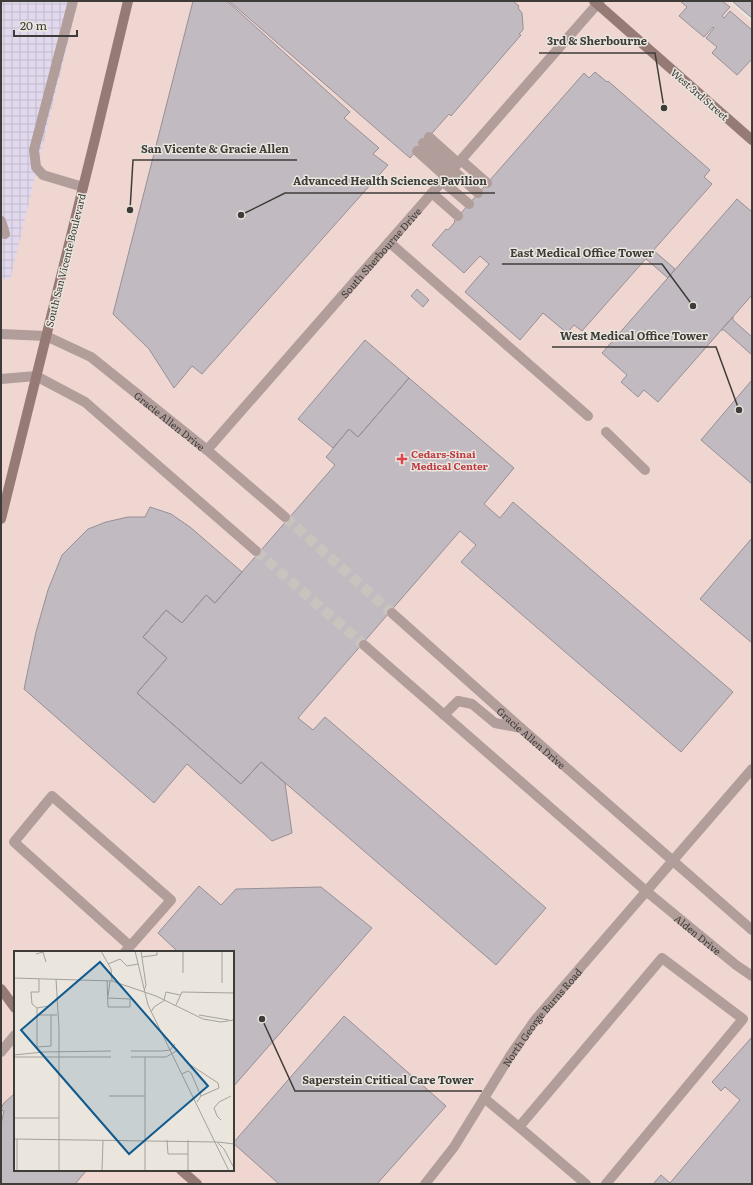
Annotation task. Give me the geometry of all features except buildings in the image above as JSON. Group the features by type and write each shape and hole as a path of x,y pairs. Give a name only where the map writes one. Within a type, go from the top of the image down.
{"main road":[{"name":"South San Vicente Boulevard","path":"1,519 128,1"},
{"name":"West 3rd Street","path":"597,2 752,140"},
{"path":"1,989 14,1007"},
{"path":"182,1171 197,1184"}],"street":[{"path":"74,1 34,150 36,167 43,175 83,186"},
{"name":"South Sherbourne Drive","path":"207,450 597,2"},
{"path":"478,193 452,170 423,144 452,170 487,183"},
{"path":"452,170 469,204"},
{"path":"432,193 458,216"},
{"path":"1,221 5,234"},
{"path":"389,242 588,416"},
{"path":"1,334 46,336"},
{"name":"Gracie Allen Drive","path":"46,336 90,357 207,450 285,517"},
{"path":"1,379 36,376 86,402 256,551"},
{"path":"606,432 645,470"},
{"name":"Gracie Allen Drive","path":"392,613 672,861"},
{"path":"364,645 646,891"},
{"path":"444,715 458,701 472,704 495,723 521,728"},
{"name":"North George Burns Road","path":"425,1184 454,1147 510,1056 535,1020 752,769"},
{"path":"52,796 171,900 127,949 14,842 52,796"},
{"path":"672,861 752,930"},
{"name":"Alden Drive","path":"646,891 736,965 752,976"},
{"path":"519,1127 662,958 743,1020 606,1184"},
{"path":"1,1052 14,1036"},
{"path":"484,1098 586,1184"}],"shaded area":[{"name":"Cedars-Sinai Medical Center","path":"1,1 728,1 752,22 752,1184 1,1184"},
{"path":"1,1 78,1 10,280 1,278"}],"tunnel":[{"path":"285,517 392,613"},
{"path":"256,551 364,645"}],"place":[{"name":"3rd & Sherbourne","path":"664,108"},
{"name":"San Vicente & Gracie Allen","path":"130,210"},
{"name":"Advanced Health Sciences Pavilion","path":"241,215"},
{"name":"East Medical Office Tower","path":"693,306"},
{"name":"West Medical Office Tower","path":"739,410"},
{"name":"Cedars-Sinai Medical Center","path":"402,459"},
{"name":"Saperstein Critical Care Tower","path":"262,1019"}]}
